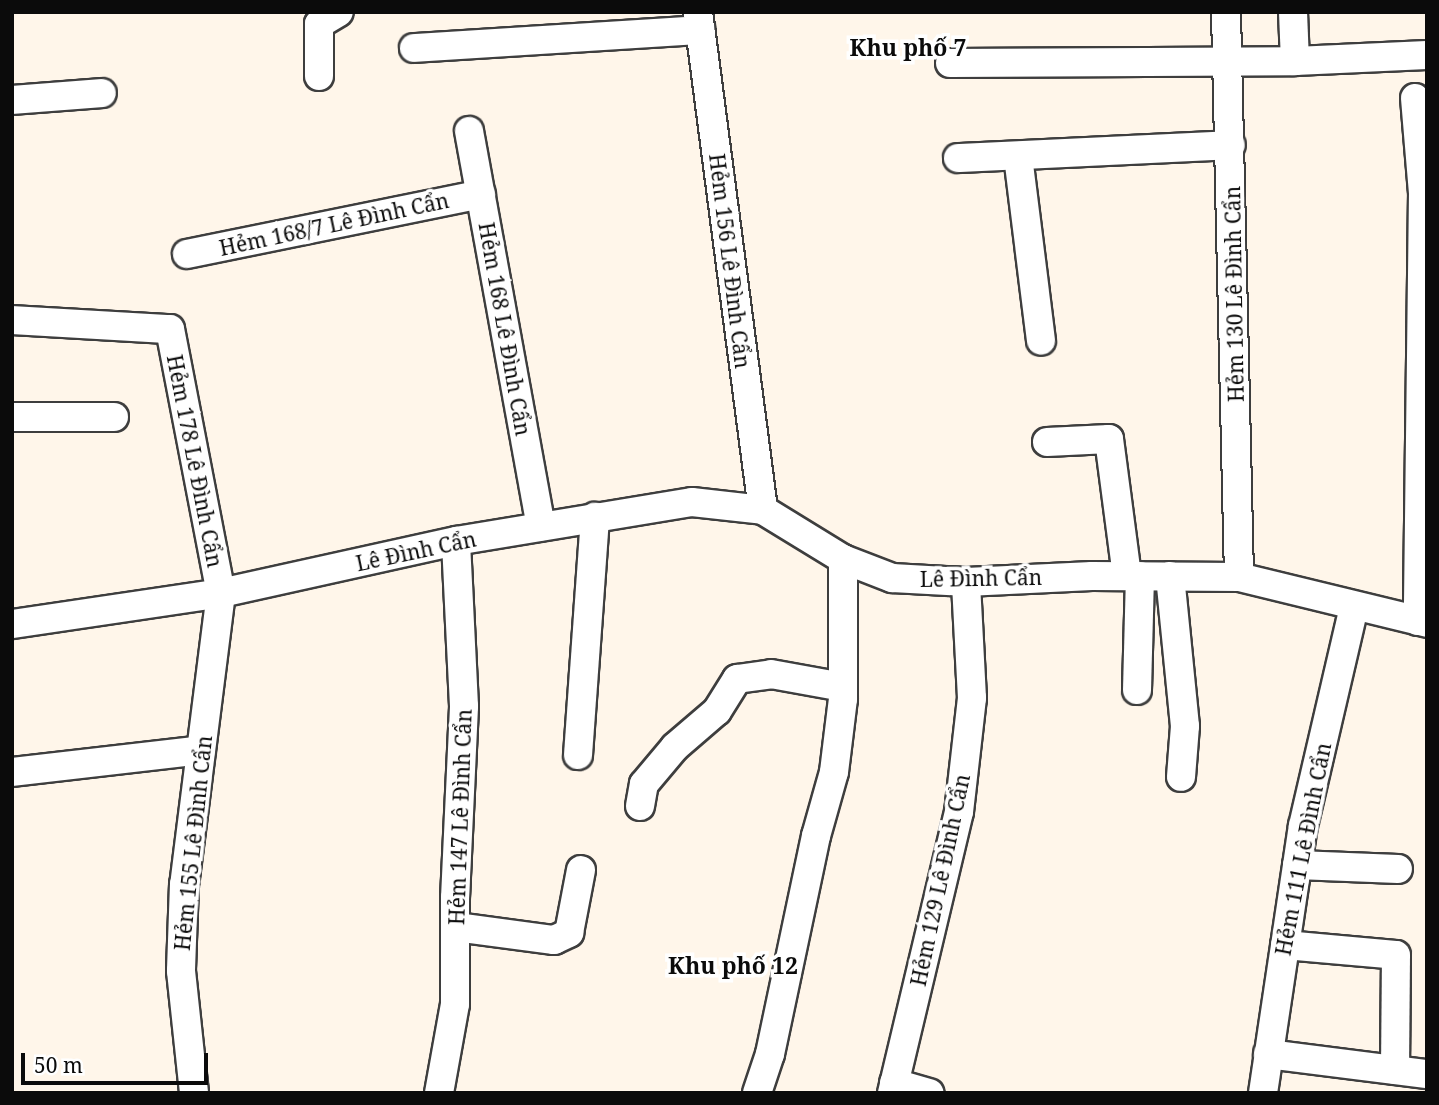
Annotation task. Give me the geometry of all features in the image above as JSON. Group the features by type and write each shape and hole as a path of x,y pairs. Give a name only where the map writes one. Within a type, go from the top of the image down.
{"street":[{"path":"319,76 319,24 340,12"},
{"name":"Hẻm 130 Lê Đình Cẩn","path":"1226,12 1230,61 1239,577"},
{"path":"1293,12 1295,61"},
{"path":"414,48 673,32 699,21"},
{"name":"Hẻm 156 Lê Đình Cẩn","path":"699,21 763,510"},
{"path":"950,62 1295,61 1427,55"},
{"path":"12,100 102,93"},
{"path":"1415,98 1423,193 1423,622"},
{"name":"Hẻm 168 Lê Đình Cẩn","path":"469,131 541,527"},
{"path":"958,158 1231,145"},
{"path":"1018,156 1041,341"},
{"name":"Hẻm 168/7 Lê Đình Cẩn","path":"187,254 481,194"},
{"name":"Hẻm 178 Lê Đình Cẩn","path":"12,320 170,329 221,593"},
{"path":"12,417 114,417"},
{"path":"1046,442 1109,439 1133,576 1137,690"},
{"name":"Lê Đình Cẩn","path":"12,624 221,593 456,541 692,502 763,510 843,559 892,578 965,582 1133,576 1239,577 1423,622"},
{"path":"578,755 595,517"},
{"name":"Hẻm 147 Lê Đình Cẩn","path":"439,1093 455,1004 464,706 456,541"},
{"path":"757,1093 770,1054 816,836 834,772 843,687 843,559"},
{"path":"1170,576 1185,726 1181,777"},
{"name":"Hẻm 129 Lê Đình Cẩn","path":"893,1088 959,812 972,698 965,582"},
{"name":"Hẻm 155 Lê Đình Cẩn","path":"194,1093 181,971 184,884 221,593"},
{"name":"Hẻm 111 Lê Đình Cẩn","path":"1263,1093 1303,825 1354,606"},
{"path":"640,806 643,784 675,747 717,711 737,679 771,674 843,687"},
{"path":"12,772 201,750"},
{"path":"1297,865 1398,869"},
{"path":"456,927 554,940 569,933 581,870"},
{"path":"1268,1054 1415,1078 1396,955 1285,945"},
{"path":"893,1088 930,1093"}],"district":[{"name":"Khu phố 7","path":"908,47"},
{"name":"Khu phố 12","path":"733,965"}]}
